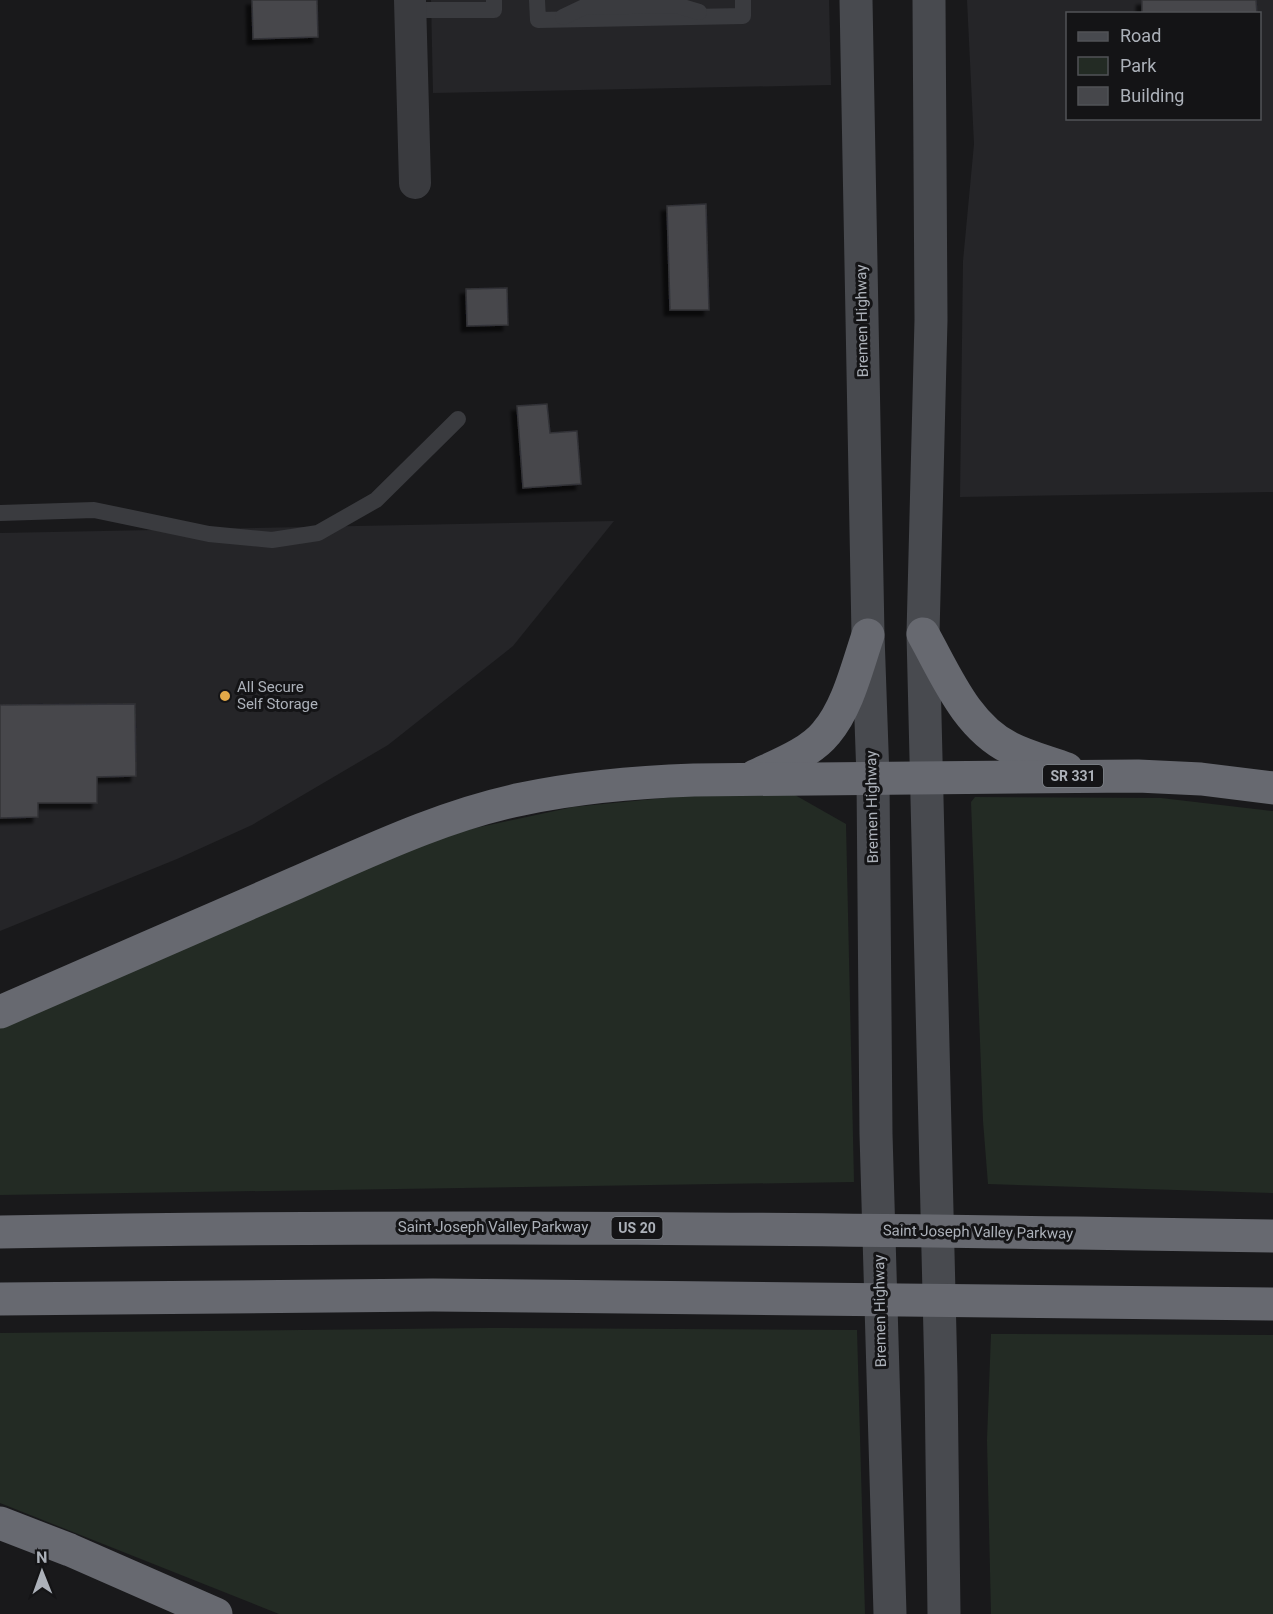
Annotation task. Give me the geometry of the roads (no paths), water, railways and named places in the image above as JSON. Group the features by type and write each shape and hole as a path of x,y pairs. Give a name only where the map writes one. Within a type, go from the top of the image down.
{"highway":[{"path":"923,634 964,706 982,729 1009,748 1086,776"},
{"path":"747,780 799,754 826,734 842,707 868,635"},
{"name":"SR 331","path":"873,778 1086,776 1201,779 1273,788"},
{"path":"0,1012 364,854 456,818 520,799 638,782 873,778"},
{"name":"Saint Joseph Valley Parkway","path":"0,1232 431,1227 1273,1236"},
{"path":"0,1299 445,1295 1273,1304"},
{"path":"0,1523 70,1550 216,1614"}],"main road":[{"name":"Bremen Highway","path":"856,0 868,635 873,778 876,1134 890,1614"},
{"path":"929,0 931,309 923,634 941,1376 944,1614"}],"street":[{"path":"411,5 415,183"}],"lane":[{"path":"411,5 494,10 494,0"},
{"path":"537,0 538,20 743,16 743,0"},
{"path":"0,513 94,510 209,534 272,540 318,533 376,500 458,419"}],"place":[{"name":"All Secure Self Storage","path":"225,696"}]}
